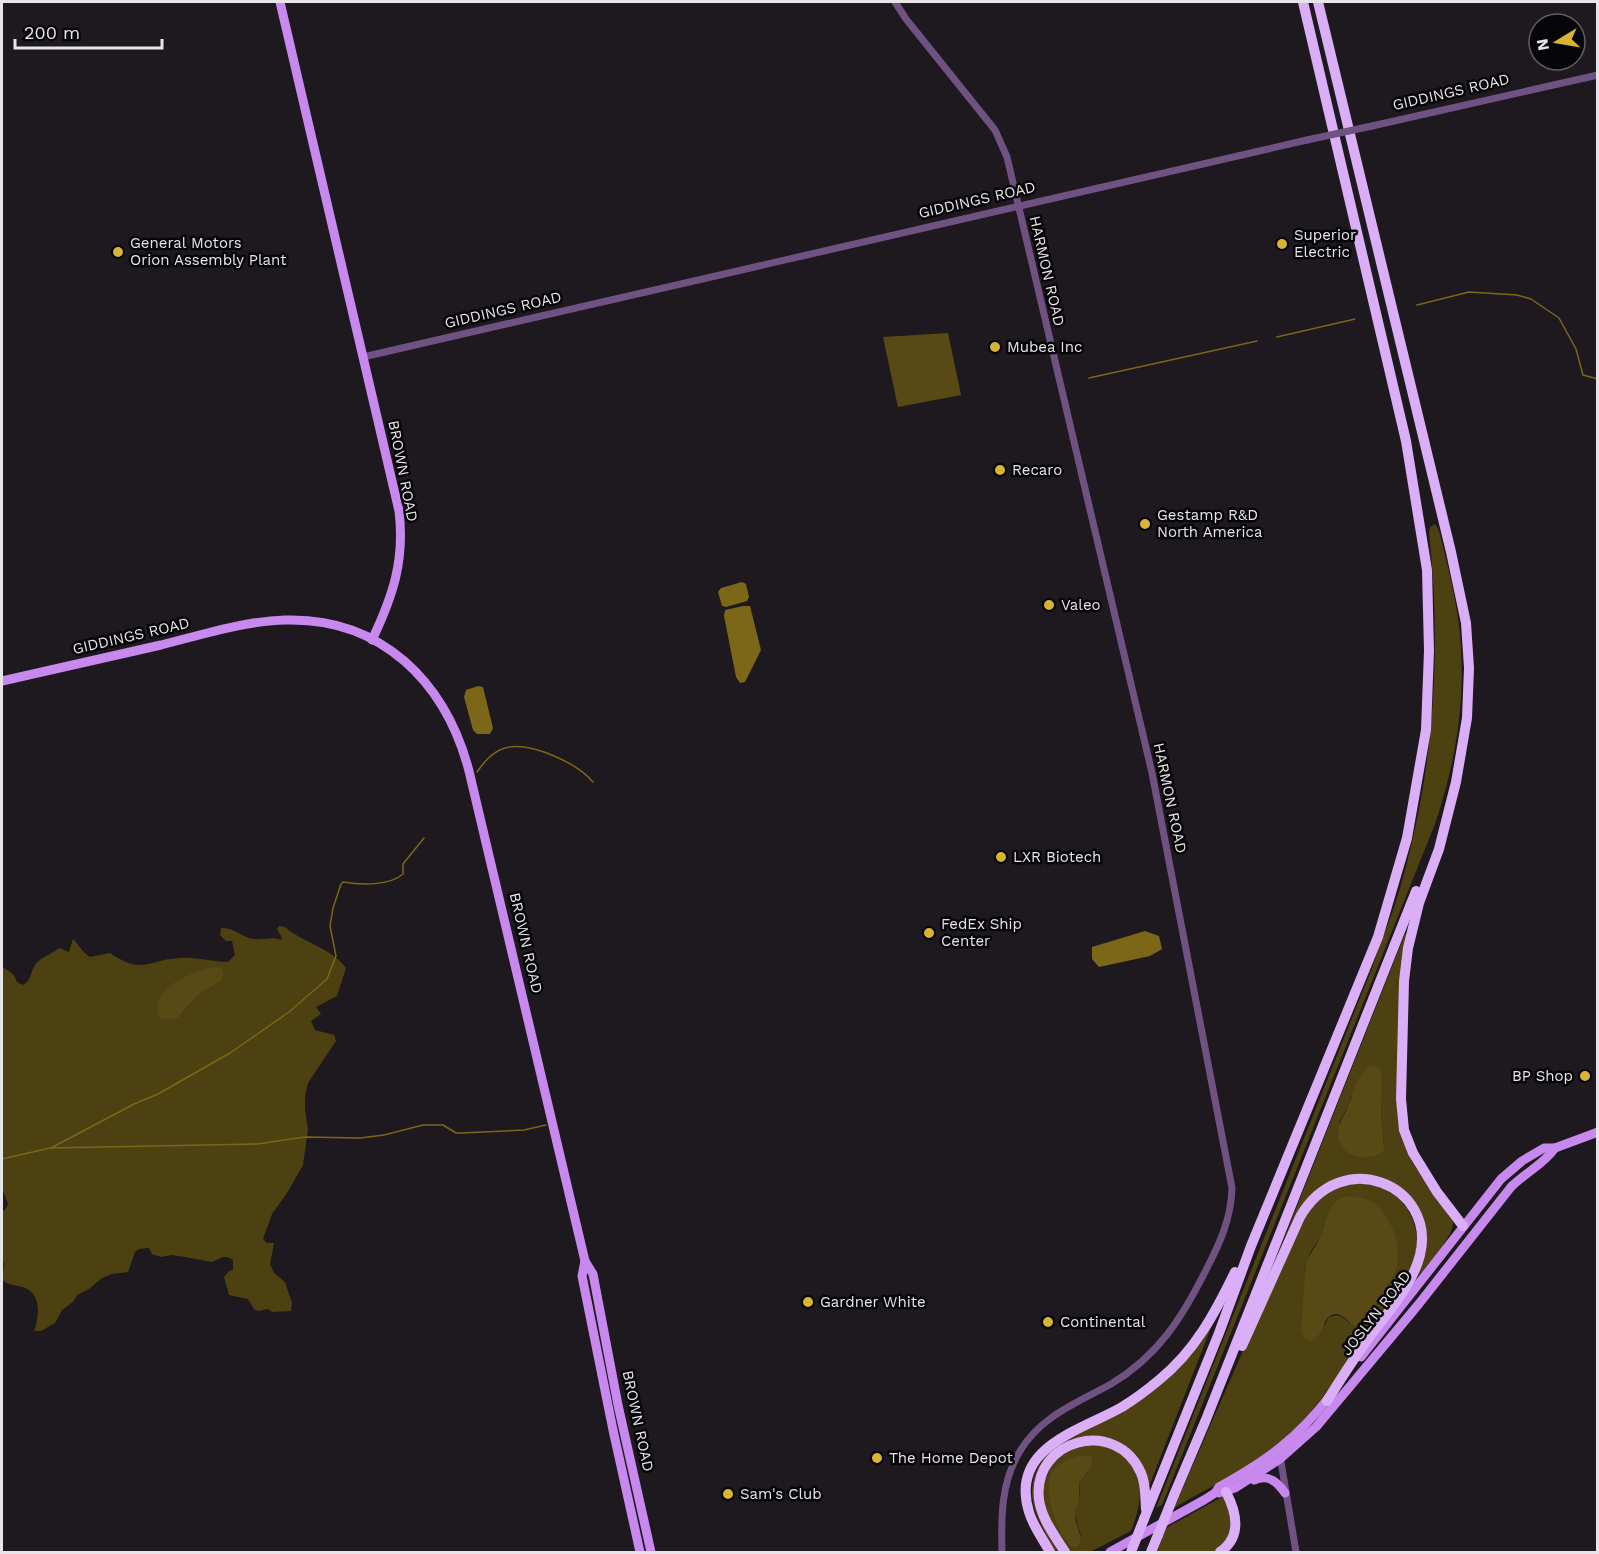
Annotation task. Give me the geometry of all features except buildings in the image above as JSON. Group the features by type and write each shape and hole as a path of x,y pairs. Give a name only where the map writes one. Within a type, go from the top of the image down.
{"highway":[{"path":"1130,1552 1219,1333 1251,1246 1378,937 1407,838 1426,730 1429,651 1427,581 1419,512 1406,441 1304,2"},
{"path":"1318,2 1451,552 1466,623 1469,668 1467,718 1456,782 1439,849 1419,903 1408,948 1404,981 1401,1108 1406,1137 1417,1162 1463,1226"},
{"path":"1151,1552 1444,824"},
{"path":"1205,1422 1220,1396 1306,1206 1323,1189 1341,1181 1353,1178 1375,1180 1393,1189 1410,1205 1420,1228 1420,1255 1414,1273 1405,1288 1355,1357 1327,1401"},
{"path":"1050,1552 1033,1522 1027,1498 1028,1474 1036,1458 1047,1446 1065,1435 1141,1395 1180,1360 1201,1336 1242,1257 1251,1246"},
{"path":"1065,1552 1042,1511 1039,1489 1042,1474 1051,1459 1069,1445 1084,1440 1102,1441 1112,1443 1129,1454 1144,1480 1145,1516"},
{"path":"1220,1552 1230,1543 1236,1527 1234,1509 1225,1491"}],"main road":[{"name":"BROWN ROAD","path":"279,2 397,500 400,534 399,562 394,587 372,640 401,658 426,682 445,709 461,744 477,802 585,1262 593,1274 651,1552"},
{"name":"GIDDINGS ROAD","path":"2,681 270,621 297,620 322,623 346,629 372,640"},
{"name":"JOSLYN ROAD","path":"1225,1491 1219,1487 1279,1455 1304,1428 1497,1183 1513,1168 1544,1148 1555,1148 1598,1132"},
{"name":"JOSLYN ROAD","path":"1110,1552 1225,1491 1279,1455 1322,1421 1504,1196 1520,1178 1549,1157 1555,1148"},
{"path":"1497,1183 1504,1189 1504,1196"},
{"path":"1463,1226 1468,1242"},
{"name":"BROWN ROAD","path":"585,1262 582,1276 640,1552"},
{"path":"586,1294 597,1294"},
{"path":"607,1402 614,1417 625,1465 632,1468"},
{"path":"1225,1491 1261,1477 1277,1482 1285,1493"}],"street":[{"name":"HARMON ROAD","path":"895,2 995,130 1007,157 1152,773 1232,1188 1224,1236 1190,1303 1174,1328 1153,1352 1134,1368 1044,1422 1021,1450 1006,1483 1002,1502 1002,1552"},
{"name":"GIDDINGS ROAD","path":"363,357 1598,75"},
{"path":"1279,1455 1296,1552"}],"shaded area":[{"path":"948,333 961,395 898,407 883,337"},
{"path":"1435,524 1439,531 1453,590 1459,625 1462,676 1458,726 1443,800 1162,1505 1156,1508 1372,968 1402,881 1422,795 1428,752 1435,665 1433,577 1429,533 1430,527"},
{"path":"742,582 746,584 749,597 747,601 722,606 718,592 721,588"},
{"path":"750,606 761,650 745,682 740,683 736,677 724,616 725,610"},
{"path":"478,686 483,687 493,728 490,734 477,734 473,730 464,697 466,690"},
{"path":"279,926 285,927 333,955 346,968 337,996 316,1007 321,1014 311,1021 315,1030 334,1035 336,1041 308,1083 305,1110 308,1130 303,1165 272,1214 263,1239 267,1243 274,1243 270,1264 274,1273 285,1282 292,1303 291,1311 272,1312 268,1309 258,1311 248,1299 229,1295 224,1277 233,1270 233,1260 230,1258 222,1257 212,1262 171,1255 161,1257 152,1254 149,1248 135,1252 128,1272 102,1278 77,1295 74,1301 62,1310 55,1323 41,1331 34,1331 38,1310 33,1294 26,1288 8,1284 2,1280 4,1264 2,1259 2,1211 8,1204 2,1188 2,967 13,974 17,982 23,985 28,981 37,962 59,948 69,952 73,939 90,957 110,953 131,964 146,965 181,958 228,962 235,955 232,941 226,941 220,935 221,928 230,929 253,939 281,940 277,929","holes":["213,967 221,981 198,995 180,1016 163,994 180,980"]},
{"path":"1145,931 1159,936 1162,949 1150,956 1099,967 1092,959 1092,947"},
{"path":"1405,934 1407,934 1396,1094 1399,1126 1412,1162 1453,1222 1449,1236 1415,1280 1422,1226 1392,1185 1335,1180 1314,1191 1305,1201 1275,1262","holes":["1351,1096 1381,1107 1384,1145 1339,1123"]},
{"path":"213,967 222,968 224,974 221,981 198,995 178,1018 164,1020 159,1017 160,997 166,990 174,983 194,973"},
{"path":"1370,1066 1380,1069 1382,1075 1381,1108 1384,1145 1383,1151 1378,1154 1361,1157 1345,1150 1338,1135 1338,1129 1358,1080"},
{"path":"1356,1182 1383,1188 1400,1200 1411,1216 1417,1236 1417,1247 1411,1269 1390,1304 1330,1387 1291,1434 1254,1462 1174,1508 1300,1221 1325,1192","holes":["1336,1202 1387,1219 1397,1246 1350,1324 1343,1317 1336,1315 1329,1317 1324,1326 1309,1291 1306,1264 1321,1236 1331,1210"]},
{"path":"1352,1196 1370,1201 1384,1213 1390,1222 1397,1242 1395,1271 1362,1322 1355,1326 1341,1315 1335,1314 1327,1318 1319,1335 1310,1341 1301,1332 1306,1263 1320,1238 1332,1205 1343,1198"},
{"path":"1214,1320 1148,1489 1131,1454 1079,1439 1037,1479 1057,1550 1055,1551 1041,1525 1033,1500 1034,1476 1040,1464 1050,1450 1121,1411"},
{"path":"1103,1445 1117,1452 1131,1465 1139,1483 1139,1502 1131,1531 1090,1552 1067,1552 1045,1509 1043,1483 1055,1460 1074,1447","holes":["1093,1462 1079,1483 1080,1496 1075,1507 1075,1516 1081,1536 1053,1513"]},
{"path":"1081,1455 1091,1457 1092,1466 1079,1483 1079,1501 1075,1515 1080,1540 1077,1547 1073,1547 1062,1533 1053,1512 1049,1480 1052,1472 1061,1463"},
{"path":"1224,1496 1229,1505 1231,1534 1222,1547 1214,1552 1157,1552 1166,1528"}],"waterway":[{"path":"1417,305 1469,292 1517,295 1531,299 1559,318 1576,349 1583,375 1598,379"},
{"path":"1277,337 1355,319"},
{"path":"1089,378 1257,341"},
{"path":"477,772 496,752 505,748 527,748 565,761 593,782"},
{"path":"51,1148 134,1104 158,1094 230,1053 289,1012 327,979 336,956 330,926 341,884 343,882 375,884 397,878 403,874 403,864 424,838"},
{"path":"2,1159 50,1148 257,1144 305,1137 360,1138 384,1135 423,1125 443,1125 456,1133 524,1130 546,1125"}],"place":[{"name":"Superior Electric","path":"1282,244"},
{"name":"General Motors Orion Assembly Plant","path":"118,252"},
{"name":"Mubea Inc","path":"995,347"},
{"name":"Recaro","path":"1000,470"},
{"name":"Gestamp R&D North America","path":"1145,524"},
{"name":"Valeo","path":"1049,605"},
{"name":"LXR Biotech","path":"1001,857"},
{"name":"FedEx Ship Center","path":"929,933"},
{"name":"BP Shop","path":"1585,1076"},
{"name":"Gardner White","path":"808,1302"},
{"name":"Continental","path":"1048,1322"},
{"name":"The Home Depot","path":"877,1458"},
{"name":"Sam's Club","path":"728,1494"}]}
